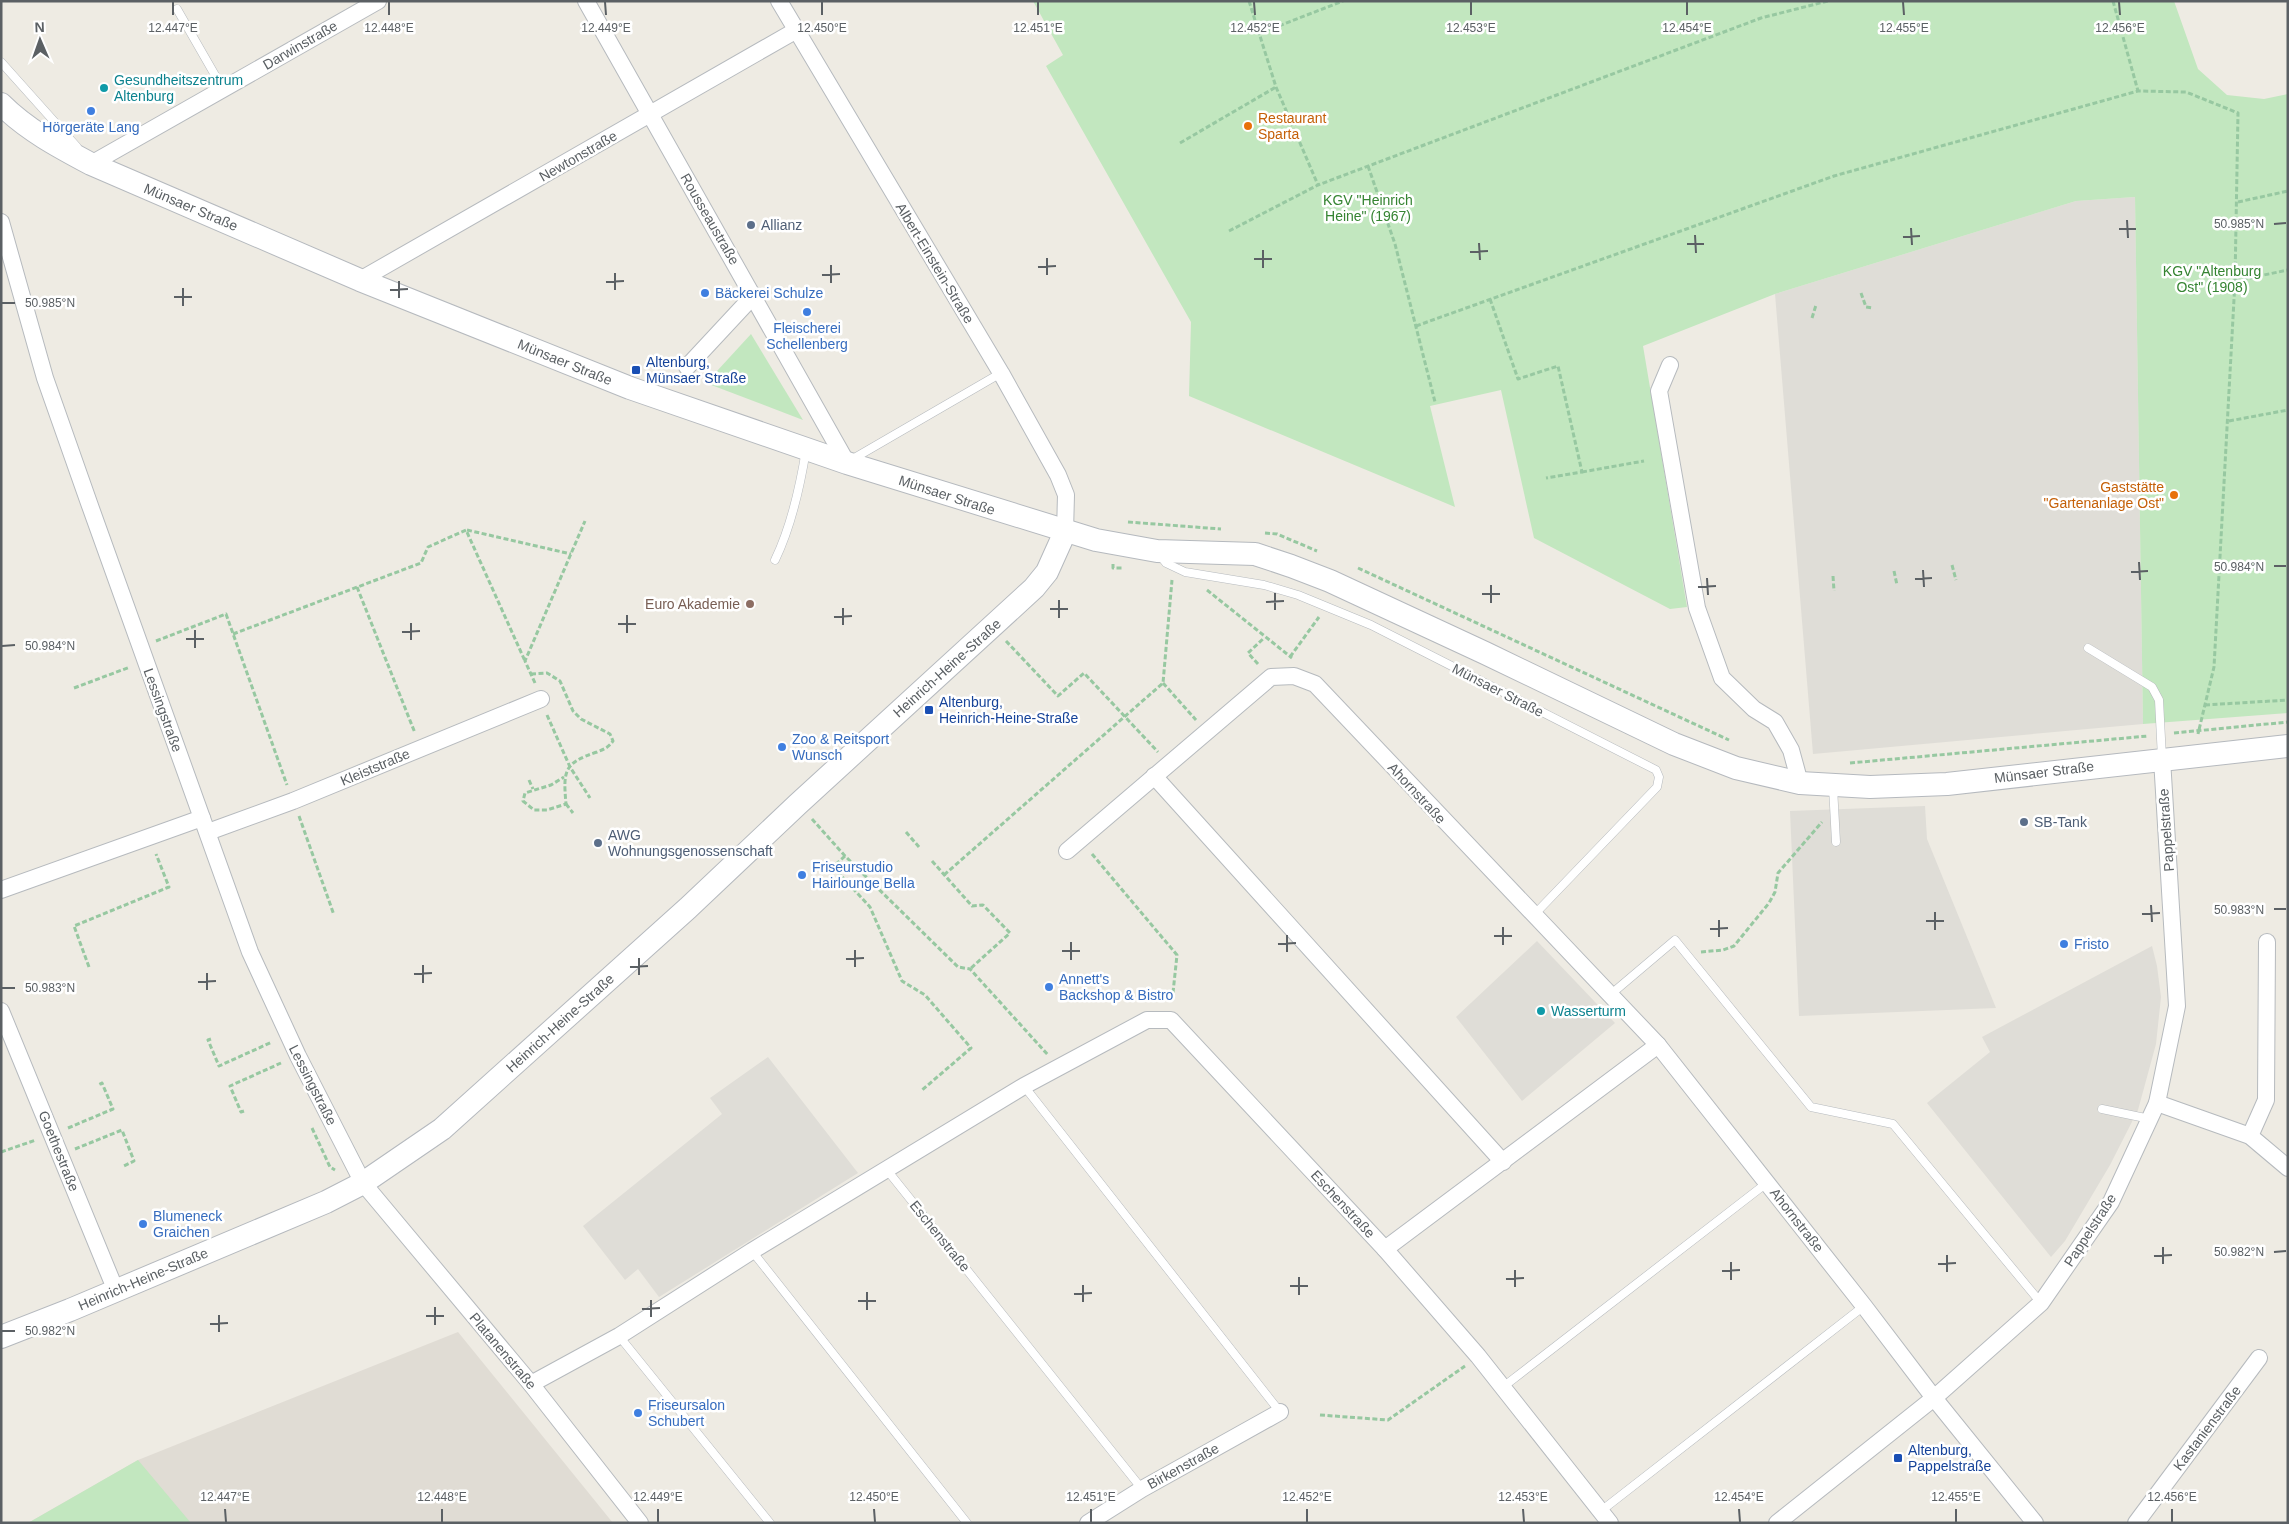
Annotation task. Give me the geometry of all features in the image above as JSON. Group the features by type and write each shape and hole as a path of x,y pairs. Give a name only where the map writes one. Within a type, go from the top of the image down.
{"street":[{"name":"Darwinstraße","path":"91,164 378,1"},
{"name":"Rousseaustraße","path":"586,1 754,295 847,463"},
{"name":"Albert-Einstein-Straße","path":"779,1 795,31 1001,373 1058,475 1066,495 1065,532"},
{"name":"Newtonstraße","path":"360,280 795,31"},
{"name":"Münsaer Straße","path":"1,104 13,116 51,143 91,164 360,280 630,388 847,463 1065,532 1118,545 1156,551 1255,554 1291,566 1330,581 1442,633 1674,744 1736,768 1800,783 1870,787 1947,784 2162,758 2288,746"},
{"name":"Lessingstraße","path":"1,222 45,378 250,952 298,1056 363,1183"},
{"path":"687,367 754,295"},
{"path":"1670,365 1659,391 1697,608 1722,678 1754,709 1775,722 1791,750 1800,783"},
{"name":"Heinrich-Heine-Straße","path":"1,1336 116,1291 326,1202 363,1183 442,1129 688,908 798,804 1034,588 1047,572 1065,532"},
{"name":"Ahornstraße","path":"1271,677 1294,676 1315,684 1533,916 1658,1045 1768,1182 1934,1398 2035,1523"},
{"path":"1067,851 1271,677"},
{"name":"Kleiststraße","path":"1,890 150,836 205,825 293,801 541,699"},
{"name":"Pappelstraße","path":"1777,1523 1934,1398 2041,1303 2111,1202 2157,1103 2176,1006 2162,758"},
{"path":"1154,776 1503,1162"},
{"path":"2250,1136 2266,1100 2267,942"},
{"name":"Goethestraße","path":"1,1011 116,1291"},
{"path":"531,1384 619,1336 752,1251 1024,1086 1147,1020 1170,1020"},
{"name":"Eschenstraße","path":"1170,1020 1385,1249 1478,1356 1605,1517"},
{"path":"1385,1249 1658,1045"},
{"path":"2157,1103 2250,1136 2288,1168"},
{"name":"Platanenstraße","path":"363,1183 531,1384 640,1523"},
{"name":"Kastanienstraße","path":"2136,1523 2259,1358"},
{"name":"Birkenstraße","path":"1088,1523 1142,1489 1280,1412"}],"lane":[{"path":"177,9 223,89"},
{"path":"1,62 91,164"},
{"path":"847,463 1001,373"},
{"path":"775,560 782,546 806,448"},
{"name":"Münsaer Straße","path":"1156,551 1166,563 1185,572 1264,585 1327,607 1371,626 1656,770 1659,777 1657,787 1533,916"},
{"path":"2088,648 2152,686 2159,700 2162,758"},
{"path":"1833,785 1836,842"},
{"path":"1610,995 1675,940 1811,1107 1892,1124 2041,1303"},
{"path":"1024,1086 1280,1412"},
{"path":"2102,1109 2150,1120"},
{"name":"Eschenstraße","path":"888,1170 1142,1489"},
{"path":"1503,1387 1768,1182"},
{"path":"752,1251 968,1523"},
{"path":"1605,1517 1864,1306"},
{"path":"619,1336 770,1523"}],"path":[{"path":"1249,1 1276,87 1318,184"},
{"path":"1258,34 1343,1"},
{"path":"1229,231 1318,184 1761,18 1828,1"},
{"path":"2113,1 2138,91"},
{"path":"1180,144 1276,87"},
{"path":"1416,326 1834,176 2138,91 2186,92 2238,113 2238,202 2229,421 2214,667 2198,729 2199,755"},
{"path":"1368,166 1396,244 1435,402"},
{"path":"2238,202 2288,192"},
{"path":"2235,281 2288,270"},
{"path":"1861,293 1866,307 1873,308"},
{"path":"1490,299 1518,379 1558,366 1582,472"},
{"path":"1812,318 1816,305"},
{"path":"2229,421 2288,410"},
{"path":"1546,478 1644,461"},
{"path":"525,661 585,521"},
{"path":"233,634 421,563 428,547 466,530 571,554"},
{"path":"466,530 531,674 570,767 590,798"},
{"path":"1952,565 1956,580"},
{"path":"1894,570 1897,586"},
{"path":"944,875 1163,683 1172,572"},
{"path":"1185,572 1264,638 1290,657 1315,684"},
{"path":"1833,576 1834,591"},
{"path":"357,587 421,748"},
{"path":"1290,657 1327,607"},
{"path":"74,688 226,614 334,914"},
{"path":"993,627 1058,696 1084,673 1168,763"},
{"path":"1264,638 1248,653 1271,677"},
{"path":"531,674 547,673 560,681 573,711 581,719 610,734 613,741 609,747 577,759 564,777 551,785 525,793 523,801 534,810 546,810 566,804"},
{"path":"1163,683 1206,732"},
{"path":"2205,705 2288,700"},
{"path":"1841,764 2288,722"},
{"path":"564,777 566,804 573,813"},
{"path":"529,780 533,789"},
{"path":"798,804 845,856 958,968 970,969 1060,1067"},
{"path":"1686,952 1723,950 1734,946 1769,903 1775,892 1778,873 1834,808"},
{"path":"906,832 919,847"},
{"path":"89,967 74,926 169,887 150,836"},
{"path":"1080,840 1177,955 1170,1020"},
{"path":"845,856 833,867 870,908 902,981 925,995 971,1048 922,1091"},
{"path":"932,861 972,906 983,905 1010,933 970,969"},
{"path":"211,1039 208,1040 219,1066 288,1035"},
{"path":"244,1111 241,1112 230,1086 298,1056"},
{"path":"1,1152 113,1109 102,1083 98,1085"},
{"path":"61,1155 122,1130 134,1161 124,1166"},
{"path":"1320,1415 1388,1420 1478,1356"}],"shaded area":[{"path":"2135,197 2143,724 1813,754 1775,294 2076,201"},
{"path":"1925,806 1927,839 1996,1008 1799,1016 1790,811"},
{"path":"1537,941 1615,1023 1522,1101 1456,1017"},
{"path":"2152,946 2161,997 2156,1044 2138,1110 2110,1165 2065,1241 2051,1257 1927,1103 1990,1052 1982,1037"},
{"path":"768,1057 858,1173 659,1297 638,1269 625,1280 583,1226 722,1114 710,1098"},
{"path":"458,1332 613,1523 28,1523 138,1460"}],"green space":[{"name":"KGV \"Heinrich Heine\" (1967)","path":"1033,1 2174,1 2198,69 2227,95 2264,99 2288,94 2288,713 2143,724 2135,197 2076,201 1775,294 1643,346 1687,607 1670,609 1534,538 1501,390 1430,406 1455,507 1189,396 1191,322 1046,66 1063,55"},
{"path":"751,334 803,420 706,383"},
{"path":"138,1460 191,1523 28,1523"}],"place":[{"name":"Gesundheitszentrum Altenburg","path":"104,88"},
{"name":"Hörgeräte Lang","path":"91,111"},
{"name":"Restaurant Sparta","path":"1248,126"},
{"name":"Allianz","path":"751,225"},
{"name":"Bäckerei Schulze","path":"705,293"},
{"name":"Fleischerei Schellenberg","path":"807,312"},
{"name":"Altenburg, Münsaer Straße","path":"636,370"},
{"name":"Gaststätte \"Gartenanlage Ost\"","path":"2174,495"},
{"name":"Euro Akademie","path":"750,604"},
{"name":"Altenburg, Heinrich-Heine-Straße","path":"929,710"},
{"name":"Zoo & Reitsport Wunsch","path":"782,747"},
{"name":"SB-Tank","path":"2024,822"},
{"name":"AWG Wohnungsgenossenschaft","path":"598,843"},
{"name":"Friseurstudio Hairlounge Bella","path":"802,875"},
{"name":"Fristo","path":"2064,944"},
{"name":"Annett's Backshop & Bistro","path":"1049,987"},
{"name":"Wasserturm","path":"1541,1011"},
{"name":"Blumeneck Graichen","path":"143,1224"},
{"name":"Friseursalon Schubert","path":"638,1413"},
{"name":"Altenburg, Pappelstraße","path":"1898,1458"}],"park label":[{"name":"KGV \"Altenburg Ost\" (1908)","path":"2212,280"}]}
